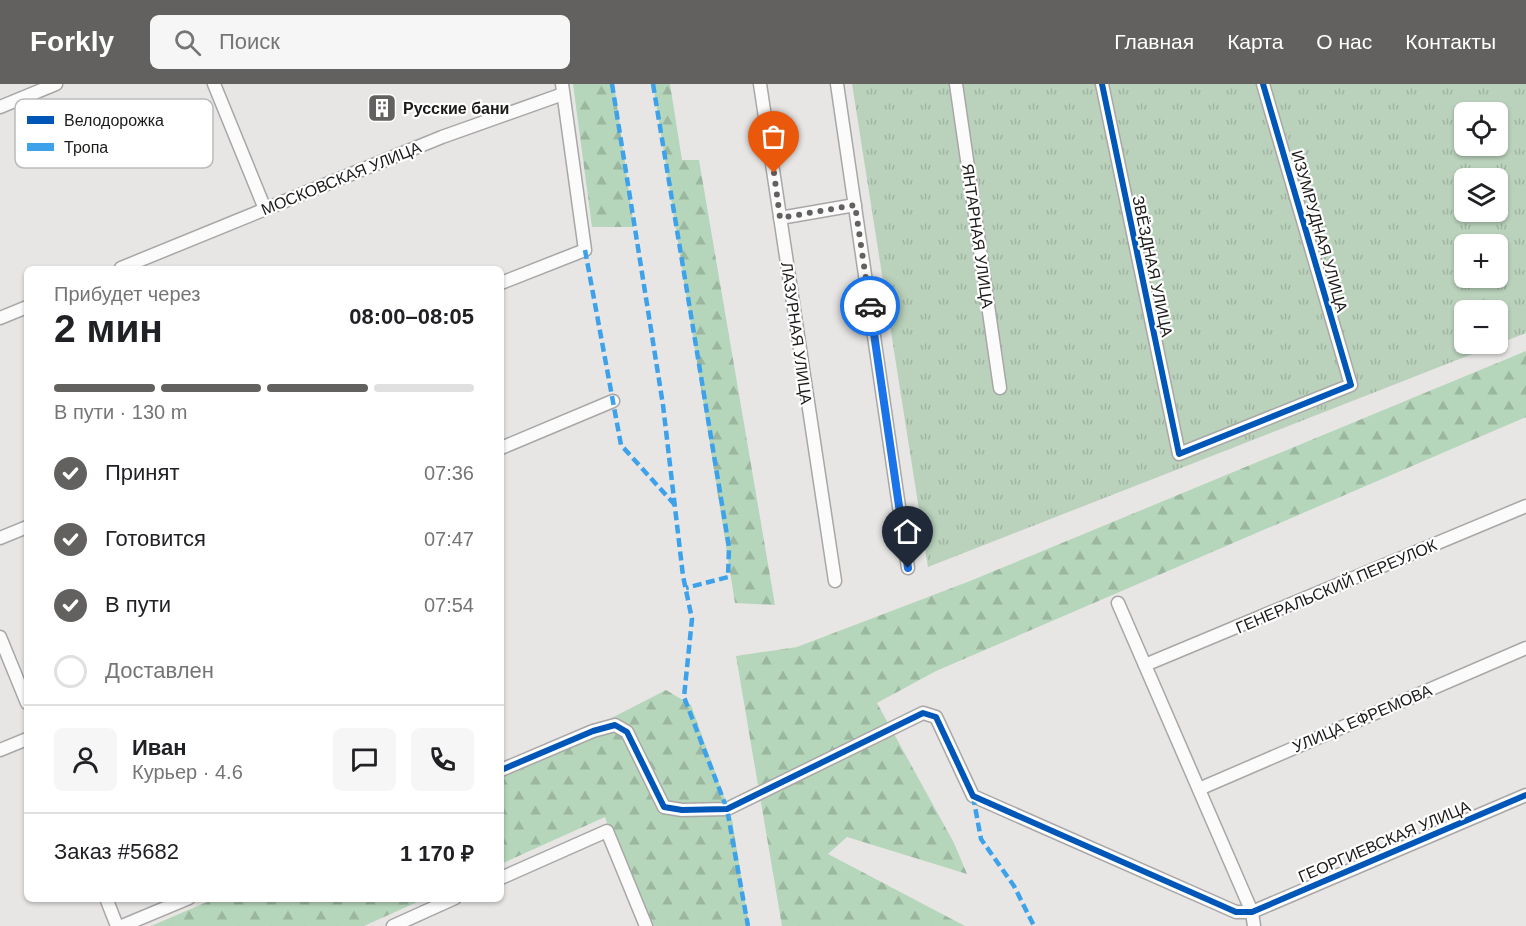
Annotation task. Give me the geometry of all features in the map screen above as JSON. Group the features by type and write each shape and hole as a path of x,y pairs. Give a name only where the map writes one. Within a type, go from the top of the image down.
{"street":[{"path":"19,99 56,84"},
{"path":"214,84 265,209"},
{"name":"ЛАЗУРНАЯ УЛИЦА","path":"760,84 835,581"},
{"path":"837,84 908,568"},
{"name":"ЯНТАРНАЯ УЛИЦА","path":"956,84 1000,388"},
{"name":"ЗВЁЗДНАЯ УЛИЦА","path":"1102,84 1179,454 1351,385"},
{"name":"ИЗУМРУДНАЯ УЛИЦА","path":"1263,84 1351,385"},
{"path":"504,283 585,250 562,89"},
{"name":"МОСКОВСКАЯ УЛИЦА","path":"126,266 562,89"},
{"path":"0,107 15,101"},
{"path":"780,218 855,205"},
{"path":"0,318 24,311"},
{"path":"504,447 613,401"},
{"name":"ГЕНЕРАЛЬСКИЙ ПЕРЕУЛОК","path":"1145,665 1526,507"},
{"path":"0,538 24,528"},
{"path":"1118,603 1252,912 1254,926"},
{"path":"0,637 24,696"},
{"name":"УЛИЦА ЕФРЕМОВА","path":"1199,789 1526,648"},
{"path":"504,769 593,731 615,725 627,732 664,807 682,810 727,809 923,713 936,717 973,796 1236,912 1252,912"},
{"path":"0,750 24,740"},
{"name":"ГЕОРГИЕВСКАЯ УЛИЦА","path":"1252,912 1526,795"},
{"path":"504,877 607,831 646,926"},
{"path":"108,902 119,926 179,902"},
{"path":"393,926 445,902"}],"green space":[{"path":"573,84 614,84 634,227 592,227"},
{"path":"653,84 670,84 682,160 699,160 775,605 735,603"},
{"path":"852,84 1526,84 1526,333 1508,340 1508,300 1454,300 1454,354 1472,354 928,567"},
{"path":"1526,351 1526,417 936,671 877,703 954,843 967,874 847,837 828,854 965,926 782,926 736,656 797,647 970,581"},
{"path":"666,690 691,705 732,819 749,926 645,926 605,817 504,863 504,773"},
{"path":"207,902 417,902 364,926 151,926"}],"marked path":[{"path":"612,84 663,405 683,576 692,619 684,697 727,809 748,926"},
{"path":"653,84 729,547 728,577 686,588"},
{"path":"585,250 621,445 675,505"},
{"path":"973,796 981,839 1014,886 1034,926"}],"cycle path":[{"path":"1102,84 1179,454 1351,385 1263,84"},
{"path":"504,769 593,731 615,725 627,732 664,807 682,810 727,809 923,713 936,717 973,796 1236,912 1252,912 1526,795"}],"way so far":[{"path":"774,173 780,218 855,205 870,306"}],"place":[{"name":"Русские бани","path":"382,108"}],"route":[{"path":"870,306 908,568"}]}
